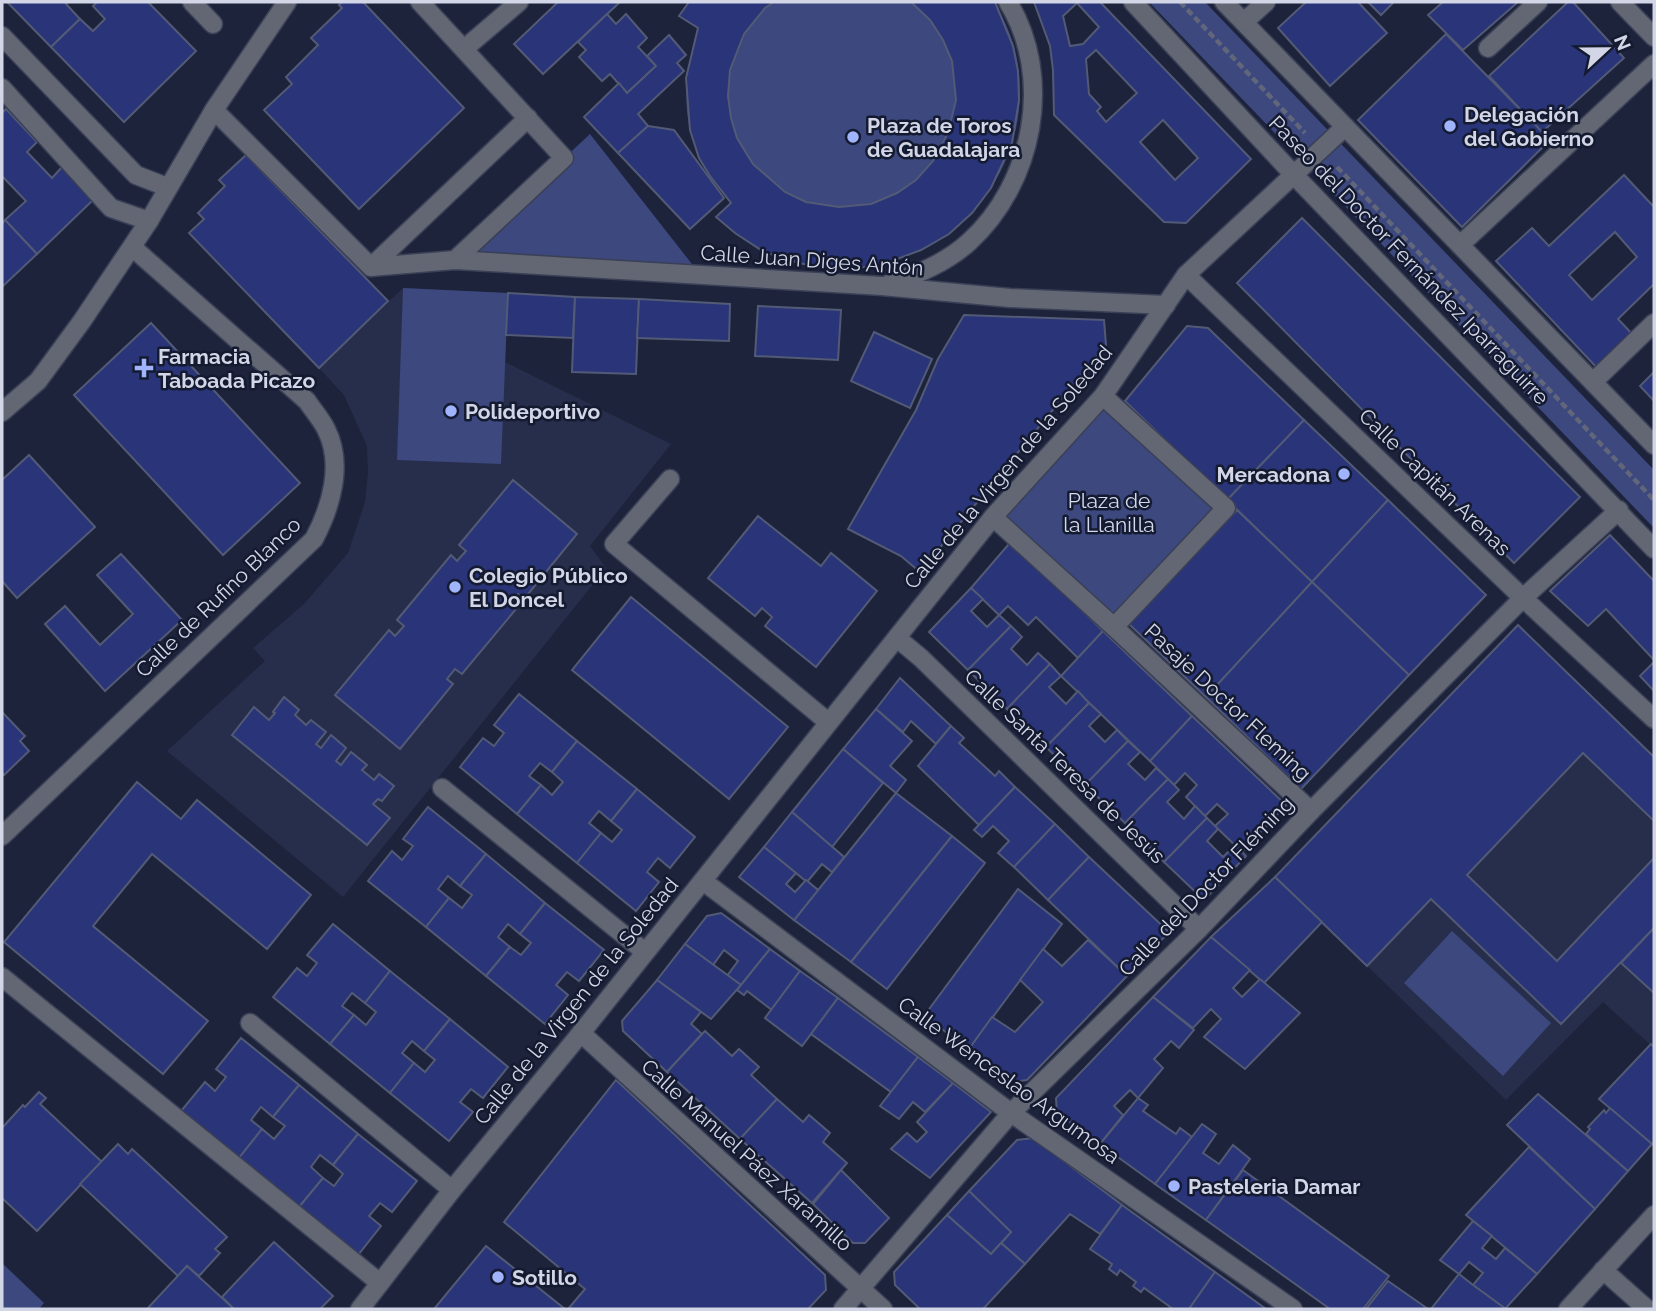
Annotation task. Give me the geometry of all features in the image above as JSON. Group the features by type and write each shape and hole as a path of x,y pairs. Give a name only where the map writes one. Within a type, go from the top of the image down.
{"street":[{"path":"192,2 213,24"},
{"path":"2,412 38,381 132,247 214,110 287,2"},
{"path":"420,2 564,158 455,260"},
{"path":"464,50 519,2"},
{"path":"882,286 928,270 969,242 1001,205 1023,161 1033,113 1031,64 1017,17 1008,2"},
{"name":"Paseo del Doctor Fernández Iparraguirre","path":"1133,2 1294,175 1654,549"},
{"path":"1224,2 1654,445"},
{"path":"1244,22 1266,2"},
{"path":"1488,48 1538,2"},
{"path":"1620,2 1654,37"},
{"path":"2,36 136,176 167,187"},
{"path":"1460,245 1654,64"},
{"path":"2,88 111,208 149,221"},
{"path":"214,110 372,267 528,118"},
{"name":"Calle de la Virgen de la Soledad","path":"365,1307 380,1283 452,1190 581,1033 993,517 1103,396 1186,275 1345,127"},
{"name":"Calle de Rufino Blanco","path":"2,836 314,539 328,512 334,482 334,458 327,430 307,401 132,247"},
{"name":"Calle Juan Diges Antón","path":"372,267 455,260 882,286 1010,298 1166,305"},
{"name":"Calle Capitán Arenas","path":"1186,275 1523,598 1654,719"},
{"path":"1593,382 1654,323"},
{"path":"993,517 1114,626 1226,508 1103,396"},
{"path":"670,479 614,544 828,722"},
{"name":"Calle del Doctor Fléming","path":"843,1309 1011,1113 1199,929 1311,811 1523,598 1619,510"},
{"name":"Pasaje Doctor Fleming","path":"1114,626 1311,811"},
{"name":"Calle Santa Teresa de Jesús","path":"897,638 921,658 1199,929"},
{"path":"442,788 645,952"},
{"name":"Calle Wenceslao Argumosa","path":"703,881 1011,1113 1293,1309"},
{"path":"2,977 380,1283"},
{"path":"250,1023 452,1190"},
{"name":"Calle Manuel Páez Xaramillo","path":"581,1033 883,1309"},
{"path":"1568,1309 1654,1214"},
{"path":"1603,1270 1647,1309"}],"path":[{"path":"1180,2 1654,500"}],"shaded area":[{"name":"Colegio Público El Doncel","path":"403,288 508,293 505,362 671,444 590,546 606,568 343,897 167,751 265,661 253,648 305,603 348,553 365,502 367,446 344,395 319,368"},
{"path":"1518,625 1654,757 1654,928 1621,963 1654,993 1654,1048 1603,1002 1506,1100 1275,877"}],"green space":[{"name":"Plaza de Toros de Guadalajara","path":"689,2 995,2 1014,46 1020,88 1016,128 1004,165 984,197 957,225 925,247 887,262 828,268 776,256 760,248 716,217 731,203 714,181 693,141 686,99 698,28 679,16"},
{"path":"1149,2 1205,2 1654,470 1654,528"},
{"path":"590,134 699,273 455,260"},
{"name":"Polideportivo","path":"403,288 508,293 501,464 397,460"},
{"name":"Plaza de la Llanilla","path":"1103,396 1226,508 1114,627 993,517"},
{"path":"1452,931 1551,1023 1503,1076 1404,983"},
{"path":"2,1263 44,1303 39,1309 2,1309"}],"building":[{"path":"7,2 68,2 66,4 80,19 51,47"},
{"path":"97,2 148,2 196,51 124,122 51,47 80,19 93,31 105,19 93,6"},
{"path":"342,2 363,2 464,108 359,209 264,110 292,84 286,77 318,45 311,38 342,8 339,5"},
{"path":"558,2 620,2 543,74 514,44"},
{"path":"689,2 774,2 765,8 744,34 730,70 728,96 737,138 753,164 785,192 806,202 839,207 871,204 897,193 916,180 933,161 948,133 956,100 952,61 930,20 911,2 995,2 1013,46 1018,71 1019,100 1012,143 991,188 972,213 949,234 921,250 889,262 865,267 828,269 764,252 716,217 731,203 699,158 690,130 686,78 698,28 679,16"},
{"path":"1034,2 1100,2 1251,159 1186,223 1164,222 1054,115 1050,46","holes":["1077,3 1099,27 1083,44 1070,46 1063,16","1096,50 1137,93 1106,122 1097,111 1101,107 1089,94 1086,59","1163,120 1198,158 1175,180 1140,142"]},
{"path":"1306,2 1358,2 1387,33 1330,86 1278,28"},
{"path":"1368,2 1394,2 1381,15"},
{"path":"1443,2 1518,2 1463,50 1428,15"},
{"path":"1568,2 1573,2 1624,58 1542,132 1489,76"},
{"path":"607,14 616,24 626,14 647,38 638,47 656,66 627,93 610,74 602,81 579,57 586,50 578,42"},
{"name":"Delegación del Gobierno","path":"1446,34 1550,140 1462,227 1358,120"},
{"path":"669,35 686,55 677,63 684,71 638,114 648,126 618,153 584,117 619,83 627,93 656,66 647,56"},
{"path":"6,109 37,142 27,152 52,178 62,167 93,200 37,254 5,220 26,201 2,176 2,113"},
{"path":"648,126 674,130 724,198 690,229 618,153"},
{"path":"246,155 388,301 319,368 189,233 204,219 198,213 225,186 219,180"},
{"path":"1624,175 1654,207 1654,284 1618,319 1635,337 1600,371 1496,261 1532,228 1549,246","holes":["1615,232 1637,257 1592,300 1569,275"]},
{"path":"1302,218 1580,497 1514,563 1237,283"},
{"path":"5,220 37,254 2,287 2,224"},
{"path":"508,293 575,297 573,338 506,335"},
{"path":"575,297 639,299 636,374 572,372"},
{"path":"639,299 730,304 729,341 637,338"},
{"path":"758,306 841,310 838,360 755,356"},
{"path":"964,315 1104,320 1106,345 920,572 901,556 848,529 916,410 938,359"},
{"path":"151,323 300,483 223,555 74,395"},
{"path":"1187,326 1208,328 1304,420 1227,500 1125,401"},
{"path":"874,332 932,359 910,408 851,381"},
{"path":"1654,372 1654,401 1640,386"},
{"path":"1304,420 1388,500 1312,582 1227,500"},
{"path":"29,455 95,527 17,598 2,581 2,480"},
{"path":"513,480 577,534 524,599 518,594 509,604 516,609 462,674 455,669 447,679 453,684 400,749 335,695 389,630 395,636 404,626 397,620 451,555 457,561 466,551 459,545"},
{"path":"1388,500 1486,595 1409,675 1312,582"},
{"path":"1237,510 1312,582 1206,697 1129,624"},
{"path":"758,516 821,566 831,553 877,591 816,667 765,626 772,617 762,608 755,616 708,578"},
{"path":"1610,535 1654,581 1654,660 1606,609 1588,626 1550,591"},
{"path":"1008,545 1016,545 1103,631 1078,658 1036,617 1028,625 1008,606 999,615 971,588"},
{"path":"121,554 182,620 105,691 45,624 65,606 100,645 133,614 97,575"},
{"path":"1312,582 1409,675 1301,789 1206,697"},
{"path":"971,588 983,599 971,611 987,627 999,615 1011,626 968,670 929,632"},
{"path":"631,597 788,727 729,799 572,670"},
{"path":"1518,625 1654,757 1654,821 1583,753 1467,875 1557,961 1654,858 1654,928 1561,1024 1431,899 1367,966 1275,877"},
{"path":"1011,626 1022,637 1011,649 1027,665 1038,653 1050,664 1007,709 968,670"},
{"path":"1103,631 1192,716 1150,761 1061,676"},
{"path":"1654,662 1654,691 1640,676"},
{"path":"1050,664 1061,676 1049,687 1066,704 1078,691 1089,703 1046,747 1007,709"},
{"path":"900,678 951,726 936,744 911,721 903,732 876,709"},
{"path":"519,694 577,741 552,772 540,763 529,776 541,785 517,814 460,767 483,738 494,746 504,733 494,725"},
{"path":"284,697 299,710 295,715 306,725 311,720 326,732 316,744 321,748 331,735 346,748 336,761 341,765 351,752 367,765 362,770 374,780 379,774 394,786 382,801 378,799 373,804 390,818 367,845 232,735 254,707 269,720"},
{"path":"1089,703 1101,714 1089,726 1105,742 1117,730 1128,741 1085,785 1046,747"},
{"path":"876,709 912,741 890,766 906,780 896,793 843,749"},
{"path":"2,712 25,736 20,741 29,751 4,775 2,773"},
{"path":"1192,716 1286,805 1242,852 1215,826 1228,814 1217,804 1205,816 1186,797 1197,785 1185,773 1174,785 1150,761"},
{"path":"951,726 964,738 959,743 995,776 999,771 1015,787 979,825 918,766"},
{"path":"577,741 637,789 611,821 599,811 589,823 601,833 577,863 517,814 541,785 552,795 563,782 552,772"},
{"path":"1128,741 1140,752 1128,764 1145,780 1156,768 1168,779 1125,823 1085,785"},
{"path":"843,749 883,783 832,847 792,812"},
{"path":"1168,779 1179,790 1167,802 1184,819 1195,806 1207,818 1164,862 1125,823"},
{"path":"137,782 181,819 197,800 311,895 267,949 152,854 93,926 208,1021 163,1074 4,942"},
{"path":"1015,787 1055,824 1014,867 998,853 1009,841 993,826 982,837 974,830"},
{"path":"637,789 695,837 670,868 658,858 647,872 659,882 636,911 577,863 601,833 612,842 622,830 611,821"},
{"path":"896,793 952,836 851,962 794,920"},
{"path":"428,807 486,854 460,886 448,876 438,889 449,898 426,927 368,881 392,851 402,860 413,846 403,839"},
{"path":"792,812 844,857 832,872 822,864 807,882 764,847"},
{"path":"1207,818 1218,829 1207,841 1223,857 1235,845 1246,856 1204,900 1164,862"},
{"path":"1055,824 1089,857 1048,900 1014,867"},
{"path":"952,836 985,863 887,989 851,962"},
{"path":"764,847 796,873 786,884 795,892 806,880 818,890 794,920 739,877"},
{"path":"486,854 545,903 520,934 508,924 498,937 510,947 486,976 426,927 449,898 462,908 472,895 460,886"},
{"path":"1089,857 1169,932 1127,976 1048,900"},
{"path":"1275,877 1322,922 1264,983 1211,937"},
{"path":"1018,889 1062,924 969,1049 924,1016"},
{"path":"545,903 604,950 579,981 567,972 556,985 568,995 545,1024 486,976 510,947 521,955 531,943 520,934"},
{"path":"721,913 770,949 741,985 727,976 738,961 724,950 713,965 685,944 707,916"},
{"path":"333,924 390,971 365,1003 352,993 342,1006 354,1015 330,1044 273,997 297,968 307,976 317,963 307,955"},
{"path":"1654,928 1654,993 1621,963"},
{"path":"1211,937 1250,970 1233,988 1242,997 1260,979 1300,1013 1245,1069 1204,1037 1221,1019 1211,1009 1193,1028 1153,997"},
{"path":"1088,940 1127,976 1027,1080 1013,1082 969,1049 992,1017 1015,1032 1043,1002 1020,980 1043,949 1062,966"},
{"path":"685,944 741,985 711,1019 657,980"},
{"path":"770,949 800,971 772,1010 747,991 744,995 737,990"},
{"path":"390,971 450,1019 424,1051 412,1041 402,1053 414,1063 390,1093 330,1044 354,1015 366,1025 376,1012 365,1003"},
{"path":"800,971 838,998 802,1046 765,1018"},
{"path":"657,980 701,1012 691,1024 702,1034 667,1072 623,1031 622,1021"},
{"path":"1153,997 1194,1030 1179,1048 1171,1041 1154,1059 1163,1068 1138,1098 1130,1090 1114,1106 1123,1115 1100,1144 1057,1113 1056,1098"},
{"path":"838,998 918,1057 891,1092 811,1034"},
{"path":"450,1019 508,1067 483,1098 471,1089 460,1102 473,1112 449,1141 390,1093 414,1063 425,1072 435,1060 424,1051"},
{"path":"705,1031 732,1056 739,1049 759,1067 751,1075 777,1099 740,1139 667,1072"},
{"path":"241,1038 299,1085 273,1117 261,1107 251,1120 262,1129 239,1158 181,1111 205,1082 215,1091 226,1077 216,1069"},
{"path":"1651,1044 1654,1047 1652,1144 1599,1099"},
{"path":"918,1057 953,1083 925,1112 913,1102 899,1119 880,1106"},
{"path":"616,1080 825,1275 826,1290 808,1309 568,1309 585,1289 504,1222"},
{"path":"953,1083 991,1112 930,1178 891,1149 907,1133 917,1142 927,1132 917,1122"},
{"path":"299,1085 358,1134 333,1165 320,1155 311,1167 323,1178 299,1207 239,1158 262,1129 274,1139 285,1126 273,1117"},
{"path":"39,1092 46,1098 40,1104 102,1162 37,1231 2,1198 2,1128"},
{"path":"1538,1094 1628,1171 1595,1209 1507,1125"},
{"path":"1138,1098 1148,1105 1143,1111 1176,1134 1180,1128 1192,1137 1155,1184 1100,1144"},
{"path":"777,1099 803,1122 809,1115 830,1133 823,1142 847,1163 812,1203 740,1139"},
{"path":"1610,1108 1652,1144 1628,1171 1586,1134 1590,1129 1588,1127 1604,1110 1606,1113"},
{"path":"1202,1124 1216,1134 1203,1153 1219,1164 1233,1145 1250,1159 1206,1220 1155,1184"},
{"path":"358,1134 417,1181 392,1212 380,1203 369,1216 381,1226 358,1255 299,1207 323,1178 334,1186 343,1174 333,1165"},
{"path":"1033,1138 1122,1205 1100,1234 1070,1214 1025,1264 1001,1243 1011,1232 969,1191 1017,1140"},
{"path":"118,1144 128,1154 132,1149 227,1237 215,1249 220,1253 199,1276 187,1266 178,1276 80,1184"},
{"path":"1529,1147 1595,1209 1537,1274 1466,1215"},
{"path":"841,1170 889,1218 865,1243 853,1243 813,1204"},
{"path":"1243,1170 1389,1276 1363,1309 1330,1309 1206,1220"},
{"path":"969,1191 1011,1232 991,1254 947,1215"},
{"path":"1122,1205 1215,1272 1189,1309 1173,1309 1144,1288 1141,1292 1133,1286 1136,1282 1120,1270 1117,1275 1109,1269 1112,1264 1090,1249"},
{"path":"947,1215 991,1254 1001,1243 1025,1264 983,1309 920,1309 895,1285 894,1272"},
{"path":"1473,1221 1492,1236 1482,1248 1496,1259 1505,1248 1537,1274 1505,1309 1473,1285 1483,1273 1469,1262 1459,1274 1440,1260"},
{"path":"274,1242 333,1296 320,1309 231,1309 233,1308 222,1297"},
{"path":"486,1246 565,1309 434,1309"},
{"path":"187,1266 233,1308 147,1309"},
{"path":"1215,1272 1266,1309 1189,1309"},
{"path":"1459,1274 1473,1285 1506,1309 1431,1309"},
{"path":"1388,1281 1428,1309 1366,1309"}],"place":[{"name":"Delegación del Gobierno","path":"1450,126"},
{"name":"Plaza de Toros de Guadalajara","path":"853,137"},
{"name":"Farmacia Taboada Picazo","path":"144,368"},
{"name":"Polideportivo","path":"451,411"},
{"name":"Mercadona","path":"1344,474"},
{"name":"Colegio Público El Doncel","path":"455,587"},
{"name":"Pasteleria Damar","path":"1174,1186"},
{"name":"Sotillo","path":"498,1277"}]}
